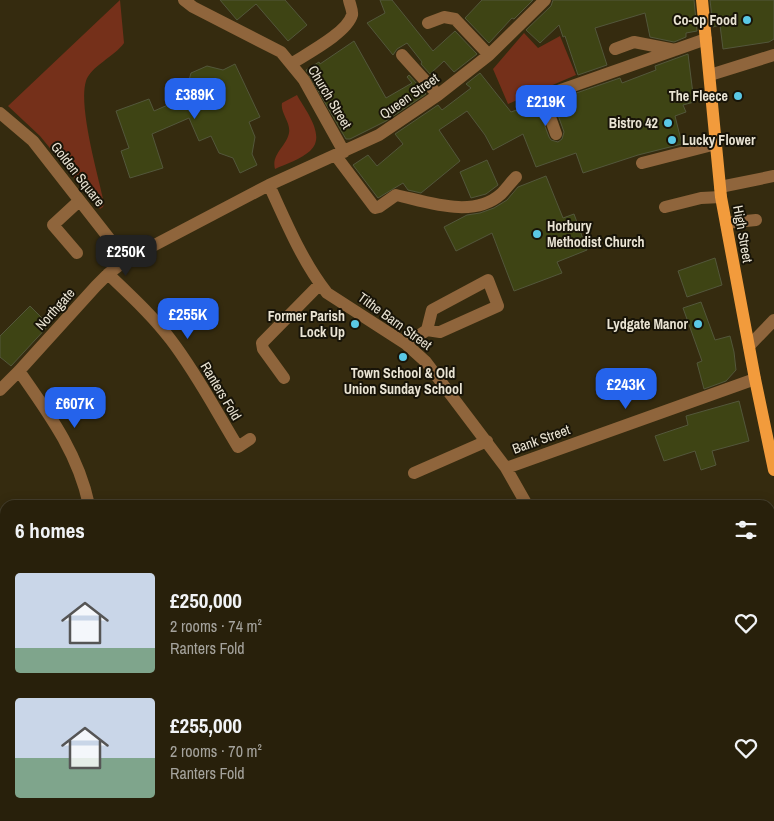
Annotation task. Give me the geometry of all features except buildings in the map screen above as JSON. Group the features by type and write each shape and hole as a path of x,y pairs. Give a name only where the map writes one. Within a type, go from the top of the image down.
{"main road":[{"name":"High Street","path":"702,0 721,192 755,379 774,470"}],"street":[{"path":"291,64 340,31 348,23 352,14 349,0"},
{"name":"Queen Street","path":"269,185 379,135 438,95 489,55 545,0"},
{"name":"Church Street","path":"194,2 281,52 304,80 340,154 375,208 396,195 445,205 480,206 501,194 516,177"},
{"path":"428,23 444,17 455,20 489,55"},
{"path":"556,134 544,96 706,39"},
{"path":"615,49 634,42 675,50"},
{"path":"402,55 438,95"},
{"path":"710,75 774,55"},
{"name":"Golden Square","path":"0,113 33,141 126,260"},
{"path":"642,163 716,144"},
{"path":"665,207 774,176"},
{"name":"Northgate","path":"0,390 108,274 126,260 269,185"},
{"name":"Tithe Barn Street","path":"269,185 295,242 327,293 406,344 426,362 487,441 506,468 524,500"},
{"path":"77,253 53,225 80,201"},
{"path":"726,223 756,220"},
{"name":"Ranters Fold","path":"108,274 171,339 238,447 250,440"},
{"path":"406,344 427,330 432,310 488,280 498,306 440,332 427,330"},
{"path":"284,378 262,343 320,284"},
{"path":"749,346 774,320"},
{"path":"19,371 61,432 79,469 88,500"},
{"name":"Bank Street","path":"506,468 755,379"},
{"path":"414,473 487,441"}],"shaded area":[{"path":"120,0 124,43 92,71 86,81 84,92 90,141 104,203 100,209 40,136 8,106"},
{"path":"524,33 538,48 560,36 576,75 508,104 493,69"},
{"path":"297,95 313,123 316,138 315,145 302,156 275,169 275,159 289,133 282,103"}],"place":[{"name":"Co-op Food","path":"747,20"},
{"name":"The Fleece","path":"738,96"},
{"name":"Bistro 42","path":"668,123"},
{"name":"Lucky Flower","path":"672,140"},
{"name":"Horbury Methodist Church","path":"537,234"},
{"name":"Former Parish Lock Up","path":"355,324"},
{"name":"Lydgate Manor","path":"698,324"},
{"name":"Town School & Old Union Sunday School","path":"403,357"}]}
